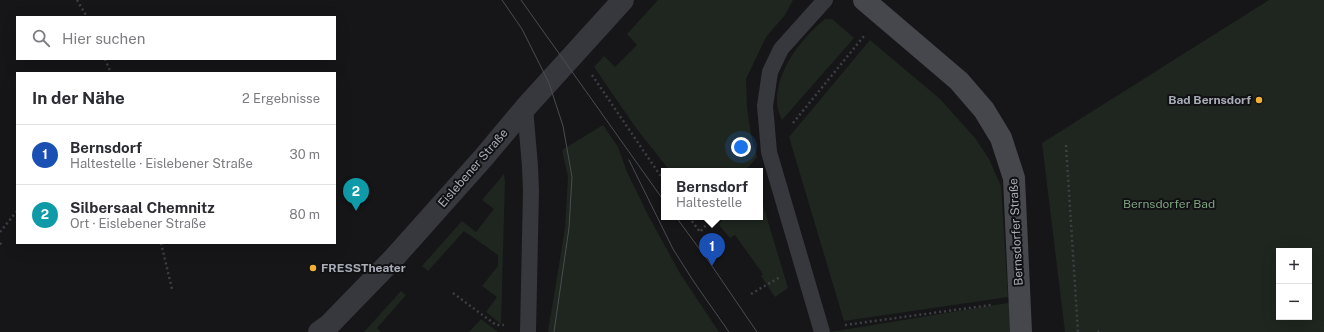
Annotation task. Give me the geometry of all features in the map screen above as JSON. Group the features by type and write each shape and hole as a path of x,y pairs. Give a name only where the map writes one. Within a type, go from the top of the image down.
{"street":[{"name":"Eislebener Straße","path":"318,332 330,325 393,259 484,157 525,108 623,0"},
{"name":"Bernsdorfer Straße","path":"864,0 958,81 984,110 1001,138 1014,178 1020,332"}],"lane":[{"path":"821,330 769,152 765,106 770,72 781,49 825,0"},
{"path":"525,108 531,191 528,329"}],"path":[{"path":"77,0 85,16"},
{"path":"769,152 882,14"},
{"path":"105,60 111,72"},
{"path":"588,69 661,176"},
{"path":"1066,145 1078,332"},
{"path":"0,232 16,212"},
{"path":"692,220 700,232 710,220"},
{"path":"0,243 3,247"},
{"path":"161,244 172,289"},
{"path":"752,294 784,275"},
{"path":"453,293 496,325 528,329"},
{"path":"821,330 1019,301"}],"green space":[{"path":"658,0 793,0 785,15 766,37 746,79 747,108 751,135 757,157 748,168 668,168 636,128 594,67 604,56 615,67 637,45 627,34"},
{"name":"Bernsdorfer Bad","path":"1269,0 1324,0 1324,332 1065,332 1042,143"},
{"path":"825,19 832,19 854,38 782,120 777,105 778,91 785,67 807,36"},
{"path":"870,40 940,99 975,138 989,159 1001,186 1008,297 844,321 789,137"},
{"path":"603,125 618,147 627,172 648,215 681,275 719,332 548,332 565,228 568,177 562,150"},
{"path":"504,174 501,324 486,312 497,297 482,286 498,266 498,255 464,231 428,271 422,266 462,221 476,232 494,209 482,200"},
{"path":"763,205 788,288 775,297 761,276 763,274 735,235 730,238 719,225 722,220 763,220"},
{"path":"401,291 406,295 377,328 381,332 364,332"},
{"path":"1019,301 1021,332 830,332"},
{"path":"481,319 498,332 469,332"}],"tram line":[{"path":"502,0 522,29 549,83 563,126 572,177 569,228 554,332"},
{"path":"521,0 661,197"},
{"path":"629,160 673,249 729,332"},
{"path":"678,220 757,332"}],"place":[{"name":"Bad Bernsdorf","path":"1259,100"},
{"name":"Silbersaal Chemnitz","path":"356,211"},
{"name":"Bernsdorf","path":"712,266"},
{"name":"FRESSTheater","path":"313,268"}]}
